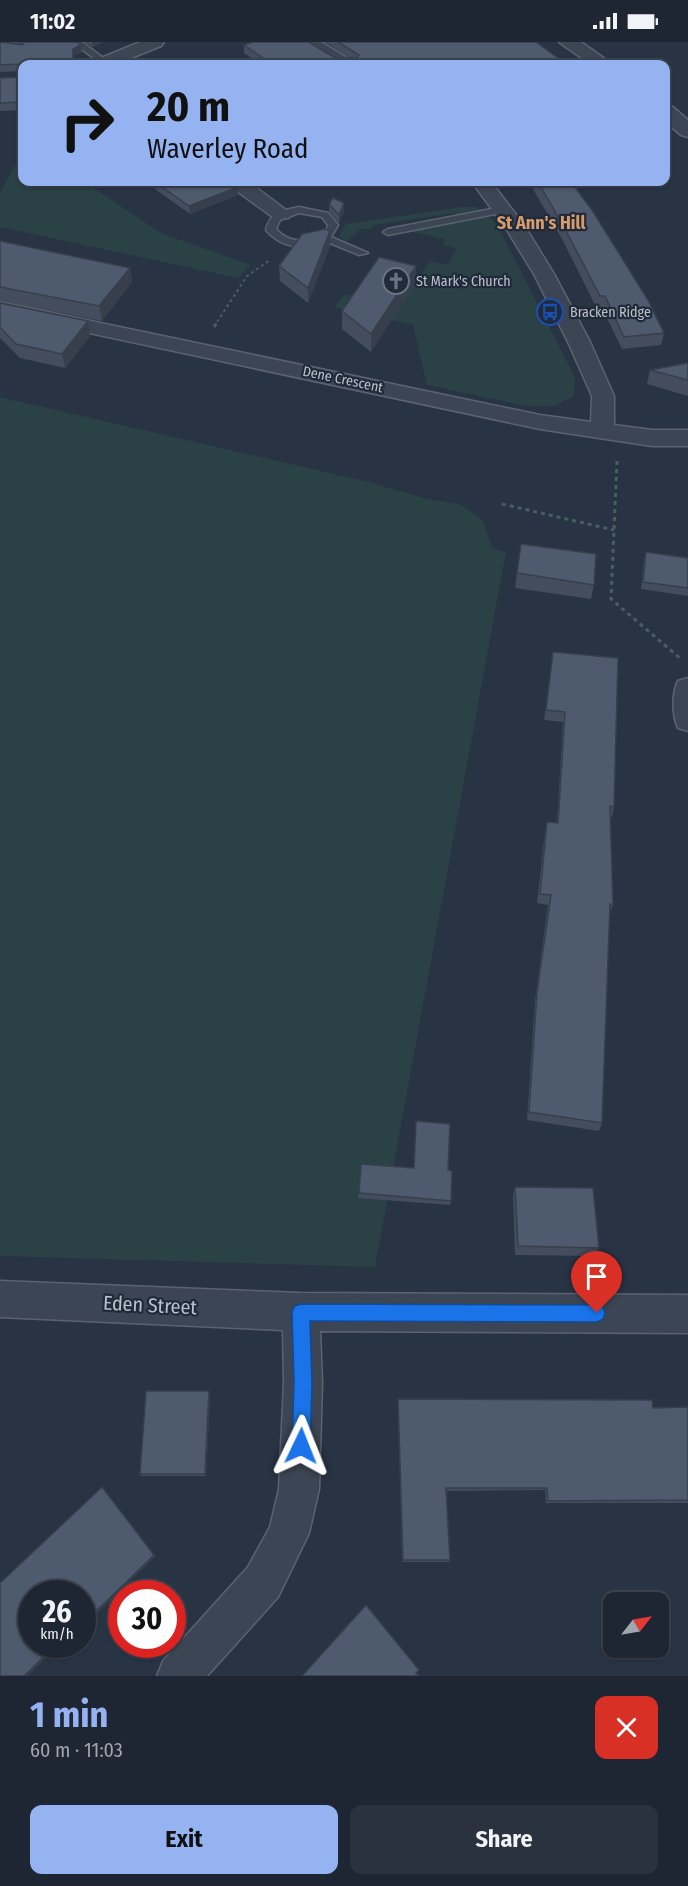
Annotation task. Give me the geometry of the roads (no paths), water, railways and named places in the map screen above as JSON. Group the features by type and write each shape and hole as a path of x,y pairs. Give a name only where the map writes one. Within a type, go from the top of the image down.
{"street":[{"path":"113,60 154,42"},
{"path":"309,42 341,60"},
{"path":"568,42 596,60"},
{"path":"670,115 688,131"},
{"path":"242,186 281,214"},
{"path":"484,186 544,274 579,342 603,396 610,432"},
{"name":"Dene Crescent","path":"0,308 540,422 652,438 688,438"},
{"path":"688,688 688,720"},
{"name":"Eden Street","path":"0,1299 301,1312 688,1314"},
{"path":"178,1676 263,1582 289,1533 299,1489 303,1383 301,1312"}],"lane":[{"path":"76,42 99,60"},
{"path":"299,210 325,215 333,225 332,230 325,238 313,243 292,243 282,240 271,230 275,219 281,214 299,210"},
{"path":"388,232 502,210"},
{"path":"325,238 363,254"}],"place":[{"name":"St Mark's Church","path":"396,281"},
{"name":"Bracken Ridge","path":"550,312"}],"district":[{"name":"St Ann's Hill","path":"541,223"}]}
